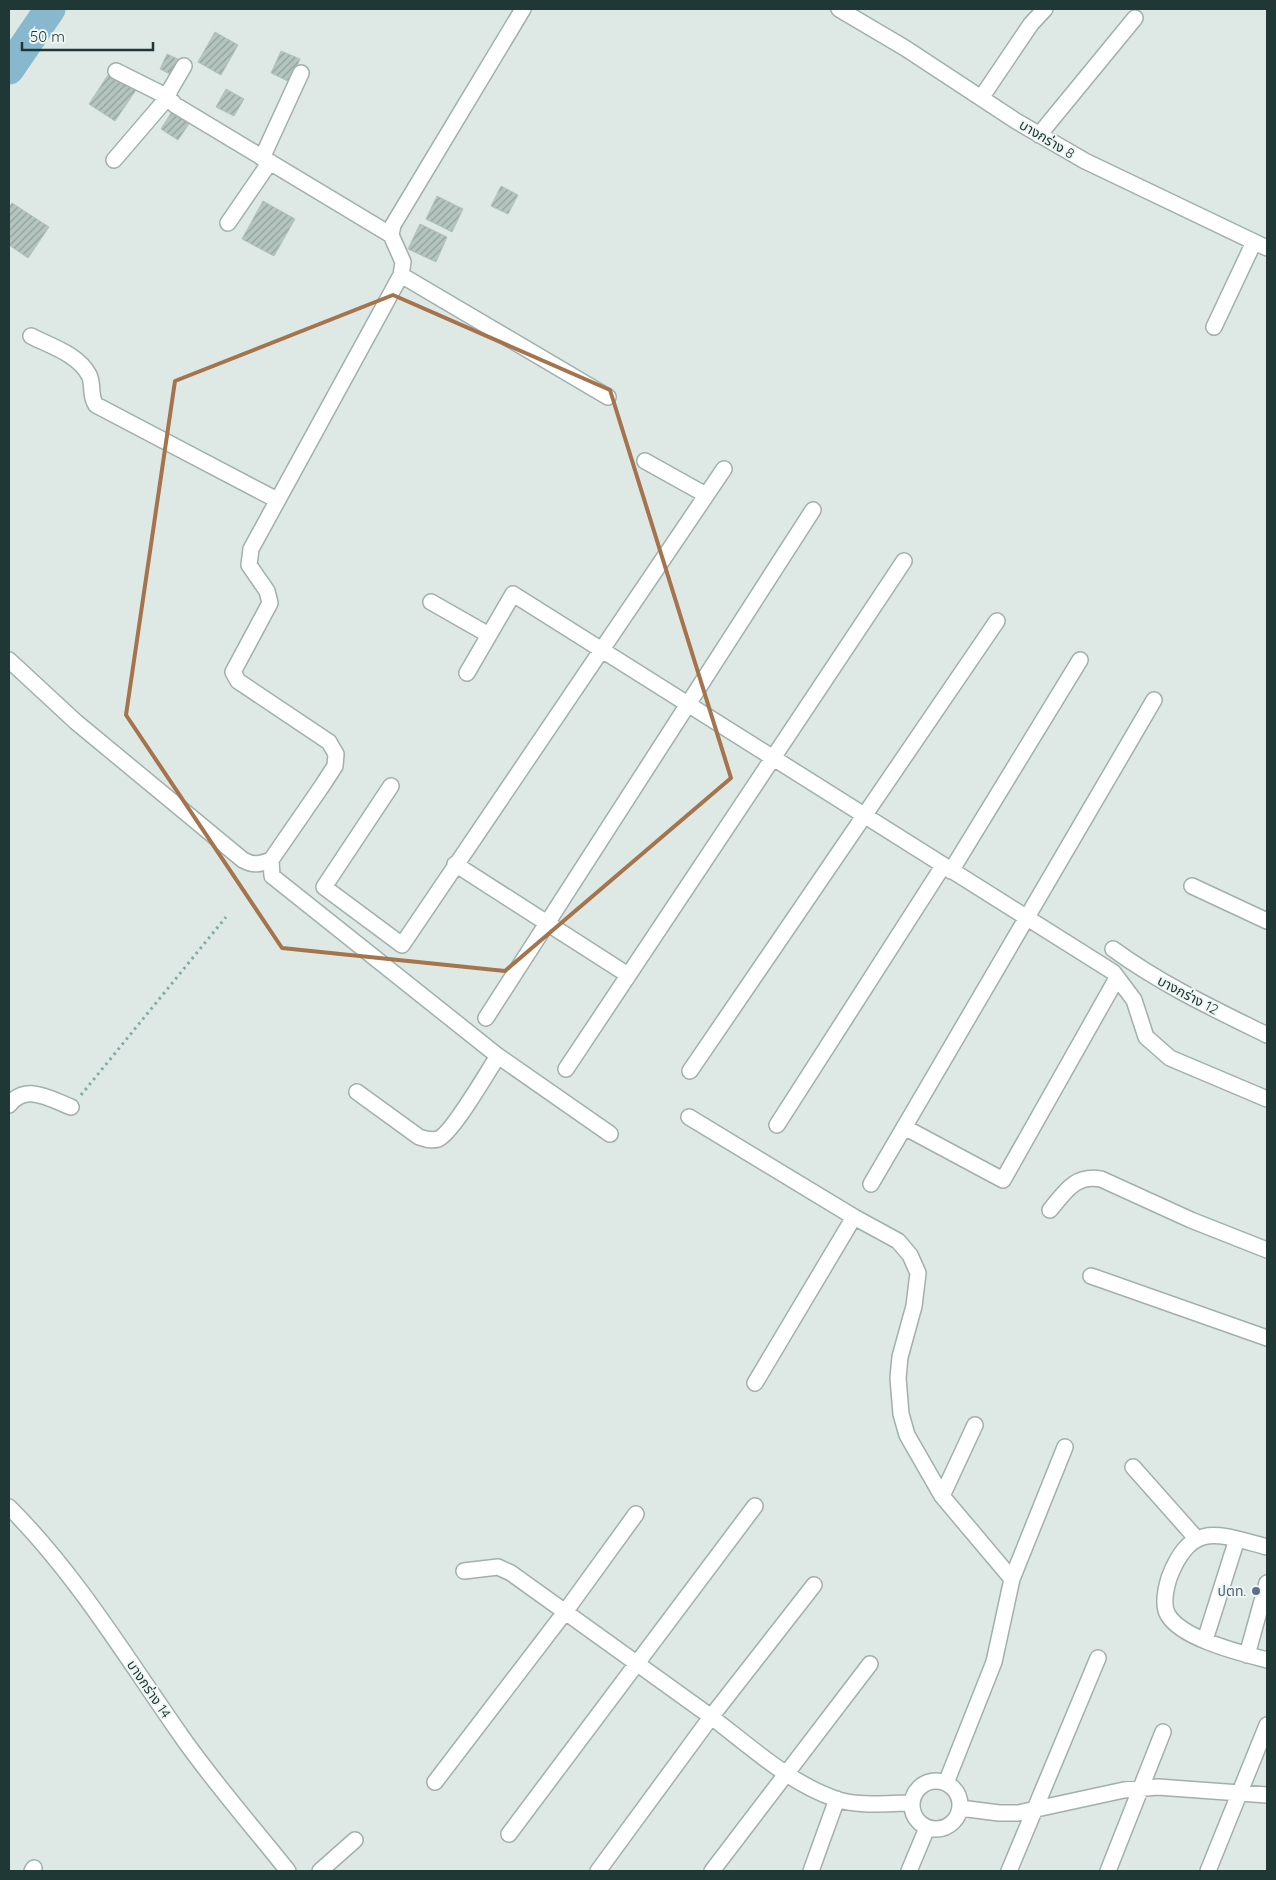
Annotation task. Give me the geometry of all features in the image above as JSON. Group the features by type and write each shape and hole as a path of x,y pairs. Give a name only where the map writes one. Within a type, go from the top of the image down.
{"street":[{"path":"9,660 76,722 243,860 251,864 259,864 271,860 335,766 336,754 329,742 238,681 233,672 270,603 267,592 249,565 251,549 401,275 403,262 392,235 394,225 523,9"},
{"name":"บางกร่าง 8","path":"839,9 906,48 1039,135 1085,162 1261,245"},
{"path":"981,98 1031,24 1045,9"},
{"path":"1039,135 1135,18"},
{"path":"114,160 168,97 184,66"},
{"path":"116,71 168,97 175,105 392,235"},
{"path":"228,223 266,160 301,73"},
{"path":"1214,327 1261,245"},
{"path":"401,275 608,397"},
{"path":"30,336 76,359 89,375 91,393 96,405 277,500"},
{"path":"645,462 706,495"},
{"path":"391,786 324,887 402,945 724,469"},
{"path":"486,1018 813,510"},
{"path":"566,1069 904,561"},
{"path":"467,673 513,594 1113,972 1134,1000 1146,1037 1170,1058 1267,1099"},
{"path":"432,602 489,635"},
{"path":"690,1071 998,621"},
{"path":"776,1124 947,869 1080,660"},
{"path":"871,1184 1154,700"},
{"path":"271,860 272,876 498,1056 610,1134"},
{"path":"455,864 628,975"},
{"path":"1192,886 1267,921"},
{"name":"บางกร่าง 12","path":"1113,949 1142,969 1198,1002 1267,1035"},
{"path":"904,1127 1003,1180 1117,978"},
{"path":"357,1092 419,1137 429,1140 440,1138 454,1124 498,1056"},
{"path":"9,1105 15,1096 27,1093 40,1095 70,1107"},
{"path":"689,1117 854,1217 898,1241 910,1255 918,1273 914,1306 900,1357 898,1378 901,1414 907,1435 942,1496 1012,1579"},
{"path":"1050,1210 1070,1186 1080,1179 1096,1178 1130,1191 1191,1220 1267,1250"},
{"path":"755,1383 854,1217"},
{"path":"1091,1276 1267,1338"},
{"path":"942,1496 975,1425"},
{"path":"946,1783 994,1662 1012,1579 1065,1447"},
{"path":"1133,1467 1196,1538"},
{"name":"บางกร่าง 14","path":"9,1506 34,1532 96,1612 184,1739 288,1871"},
{"path":"509,1834 755,1506"},
{"path":"435,1782 565,1612 636,1514"},
{"path":"1267,1547 1224,1536 1196,1538 1186,1545 1176,1561 1167,1584 1165,1603 1168,1615 1177,1625 1205,1640 1267,1660"},
{"path":"1205,1640 1237,1539"},
{"path":"464,1571 498,1567 511,1573 712,1717 785,1772 837,1799 870,1803 912,1803"},
{"path":"1247,1655 1267,1583"},
{"path":"598,1871 712,1717 814,1585"},
{"path":"1009,1871 1098,1658"},
{"path":"712,1871 785,1772 870,1664"},
{"path":"1208,1871 1267,1725"},
{"path":"1108,1871 1164,1732"},
{"path":"928,1782 946,1783 954,1789 959,1798 960,1808 952,1824 945,1828 927,1828 918,1822 913,1813 912,1803 920,1787 928,1782"},
{"path":"960,1808 999,1813 1035,1810 1124,1790 1158,1787 1240,1791 1267,1795"},
{"path":"811,1871 837,1799"},
{"path":"909,1871 927,1828"},
{"path":"320,1871 355,1840"}],"path":[{"path":"70,1107 226,917"}],"highlighted area":[{"path":"393,295 610,390 731,778 505,971 282,948 126,715 175,381"}],"building":[{"path":"215,32 238,45 221,75 198,62"},
{"path":"281,51 300,59 290,82 271,73"},
{"path":"167,54 182,61 174,76 160,69"},
{"path":"110,72 136,90 115,121 89,104"},
{"path":"226,89 244,99 234,116 216,107"},
{"path":"173,110 191,121 178,140 161,129"},
{"path":"501,186 518,195 508,214 491,206"},
{"path":"437,196 463,209 452,232 426,219"},
{"path":"263,201 295,219 274,256 242,239"},
{"path":"12,203 49,227 28,258 9,245 9,207"},
{"path":"420,224 447,237 436,262 408,249"}],"waterway":[{"path":"9,69 50,9"}],"place":[{"name":"ปตท.","path":"1256,1591"}]}
